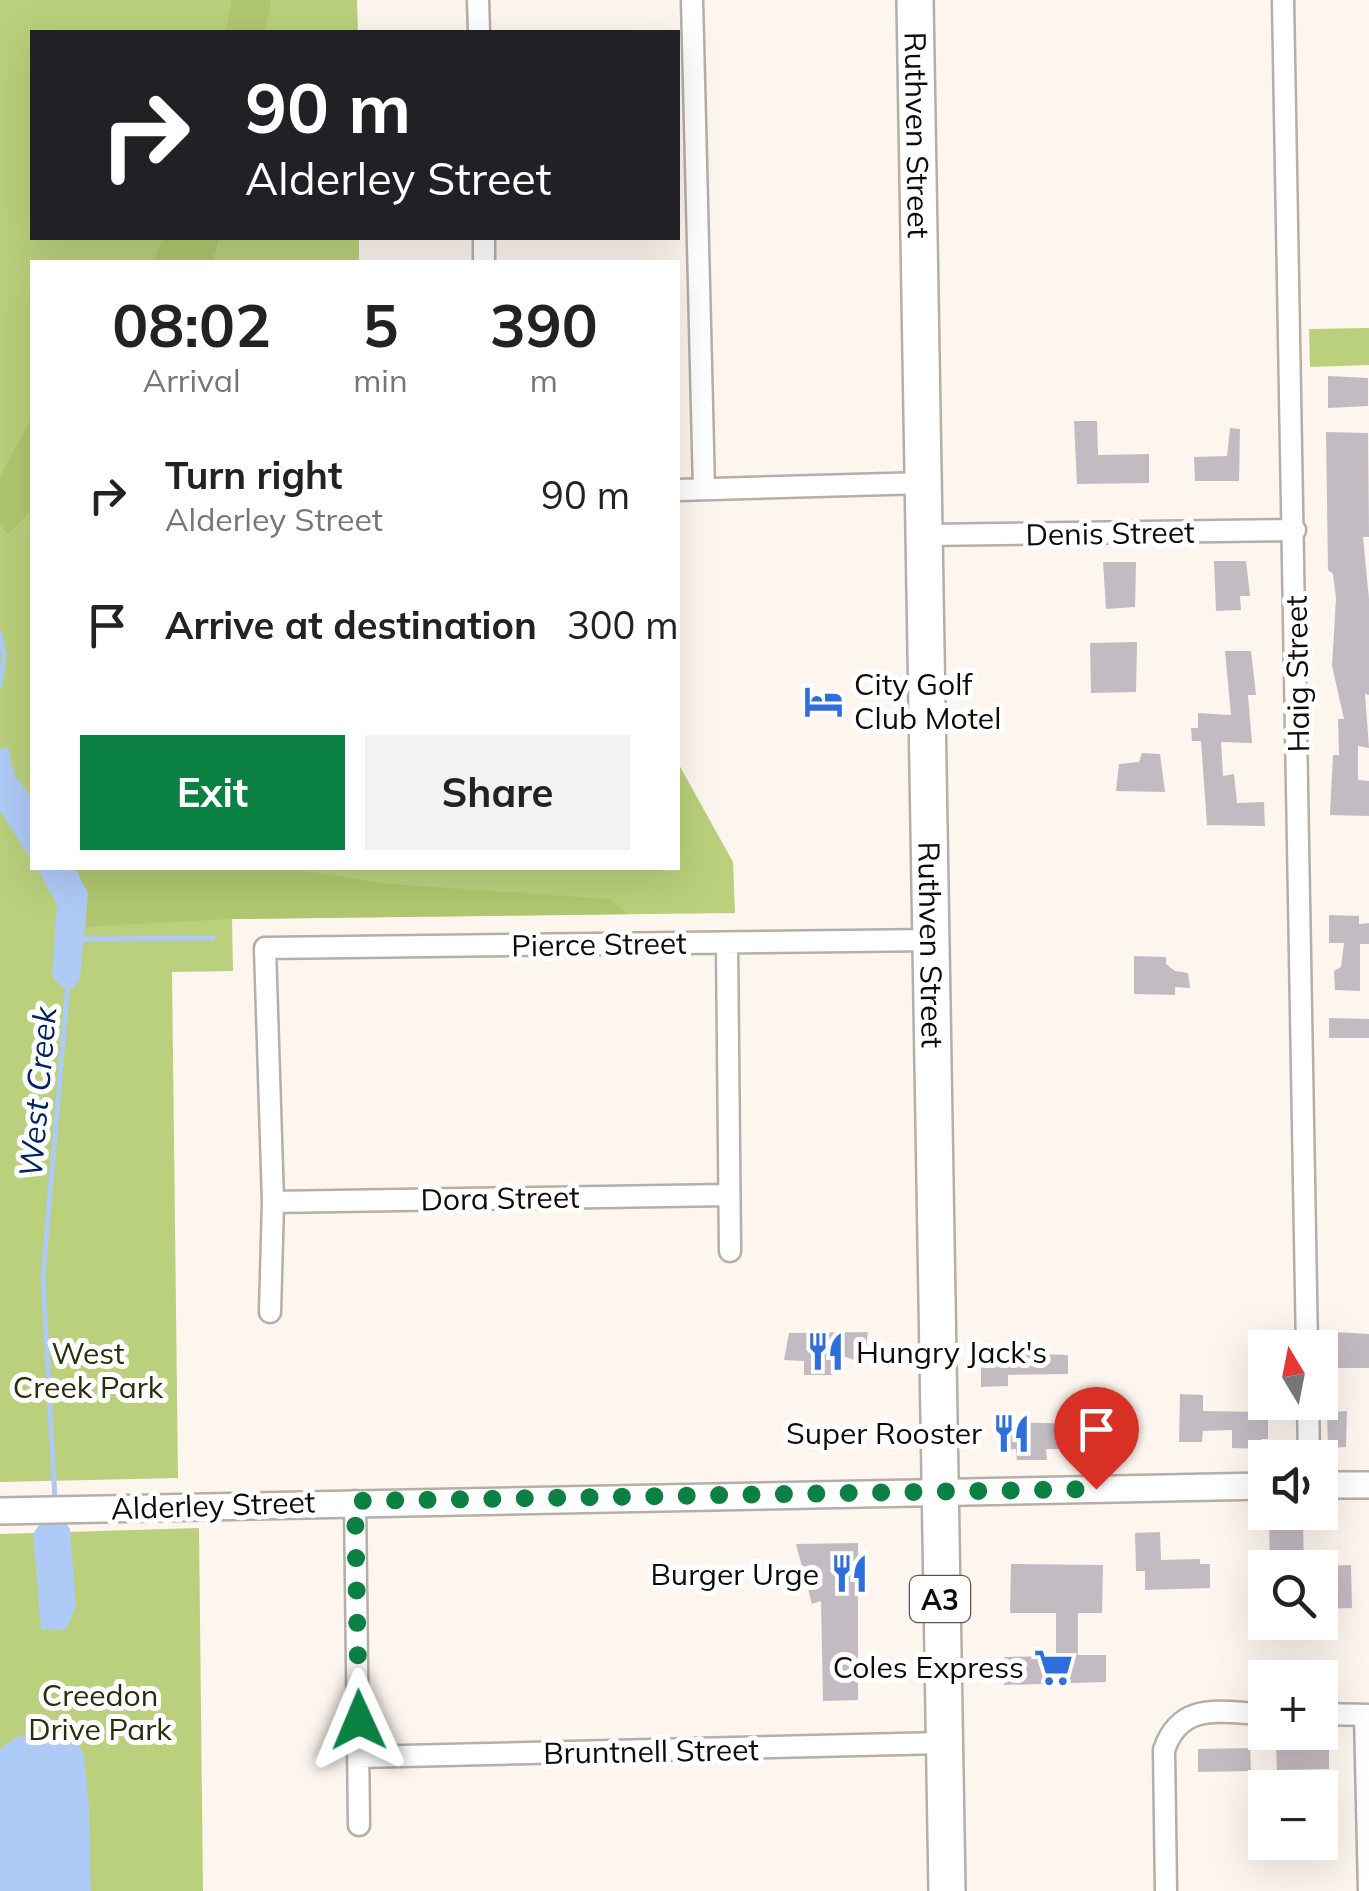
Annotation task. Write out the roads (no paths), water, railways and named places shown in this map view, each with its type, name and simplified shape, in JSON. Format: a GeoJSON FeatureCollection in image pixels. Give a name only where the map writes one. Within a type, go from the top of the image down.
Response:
{"type":"FeatureCollection","features":[{"type":"Feature","properties":{"kind":"highway","name":"Ruthven Street"},"geometry":{"type":"LineString","coordinates":[[915,0],[946,1891]]}},
{"type":"Feature","properties":{"kind":"street"},"geometry":{"type":"LineString","coordinates":[[478,0],[479,30]]}},
{"type":"Feature","properties":{"kind":"street"},"geometry":{"type":"LineString","coordinates":[[692,0],[704,490]]}},
{"type":"Feature","properties":{"kind":"street","name":"Haig Street"},"geometry":{"type":"LineString","coordinates":[[1282,0],[1307,1330]]}},
{"type":"Feature","properties":{"kind":"street"},"geometry":{"type":"LineString","coordinates":[[680,490],[925,483]]}},
{"type":"Feature","properties":{"kind":"street","name":"Denis Street"},"geometry":{"type":"LineString","coordinates":[[926,535],[1294,530]]}},
{"type":"Feature","properties":{"kind":"street","name":"Pierce Street"},"geometry":{"type":"LineString","coordinates":[[273,1202],[264,948],[933,940]]}},
{"type":"Feature","properties":{"kind":"street"},"geometry":{"type":"LineString","coordinates":[[727,943],[730,1250]]}},
{"type":"Feature","properties":{"kind":"street","name":"Dora Street"},"geometry":{"type":"LineString","coordinates":[[273,1202],[727,1195]]}},
{"type":"Feature","properties":{"kind":"street"},"geometry":{"type":"LineString","coordinates":[[270,1312],[273,1202]]}},
{"type":"Feature","properties":{"kind":"street"},"geometry":{"type":"LineString","coordinates":[[1338,1485],[1369,1485]]}},
{"type":"Feature","properties":{"kind":"street","name":"Alderley Street"},"geometry":{"type":"LineString","coordinates":[[0,1511],[1248,1486]]}},
{"type":"Feature","properties":{"kind":"street"},"geometry":{"type":"LineString","coordinates":[[355,1501],[359,1826]]}},
{"type":"Feature","properties":{"kind":"street"},"geometry":{"type":"LineString","coordinates":[[1166,1891],[1164,1750],[1177,1724],[1198,1713],[1248,1714]]}},
{"type":"Feature","properties":{"kind":"street"},"geometry":{"type":"LineString","coordinates":[[1338,1714],[1367,1715],[1368,1891]]}},
{"type":"Feature","properties":{"kind":"street","name":"Bruntnell Street"},"geometry":{"type":"LineString","coordinates":[[359,1757],[943,1743]]}},
{"type":"Feature","properties":{"kind":"water"},"geometry":{"type":"Polygon","coordinates":[[[8,747],[14,774],[30,795],[30,858],[0,811],[0,749],[8,747]]]}},
{"type":"Feature","properties":{"kind":"water"},"geometry":{"type":"Polygon","coordinates":[[[38,870],[76,870],[88,893],[80,979],[73,988],[60,986],[52,975],[57,905],[38,870]]]}},
{"type":"Feature","properties":{"kind":"water"},"geometry":{"type":"Polygon","coordinates":[[[41,1522],[65,1522],[70,1529],[76,1606],[66,1630],[41,1629],[33,1534],[41,1522]]]}},
{"type":"Feature","properties":{"kind":"water"},"geometry":{"type":"Polygon","coordinates":[[[73,1733],[84,1755],[91,1891],[0,1891],[0,1749],[17,1737],[73,1733]]]}},
{"type":"Feature","properties":{"kind":"waterway","name":"West Creek"},"geometry":{"type":"LineString","coordinates":[[0,634],[4,656],[0,685]]}},
{"type":"Feature","properties":{"kind":"waterway"},"geometry":{"type":"LineString","coordinates":[[81,939],[213,938]]}},
{"type":"Feature","properties":{"kind":"waterway","name":"West Creek"},"geometry":{"type":"LineString","coordinates":[[55,1501],[43,1276],[68,984]]}},
{"type":"Feature","properties":{"kind":"place","name":"City Golf Club Motel"},"geometry":{"type":"Point","coordinates":[824,701]}},
{"type":"Feature","properties":{"kind":"place","name":"Hungry Jack's"},"geometry":{"type":"Point","coordinates":[826,1352]}},
{"type":"Feature","properties":{"kind":"place","name":"Super Rooster"},"geometry":{"type":"Point","coordinates":[1012,1433]}},
{"type":"Feature","properties":{"kind":"place","name":"Burger Urge"},"geometry":{"type":"Point","coordinates":[849,1574]}},
{"type":"Feature","properties":{"kind":"place","name":"Coles Express"},"geometry":{"type":"Point","coordinates":[1054,1667]}},
{"type":"Feature","properties":{"kind":"park label","name":"West Creek Park"},"geometry":{"type":"Point","coordinates":[88,1370]}},
{"type":"Feature","properties":{"kind":"park label","name":"Creedon Drive Park"},"geometry":{"type":"Point","coordinates":[100,1712]}}]}
